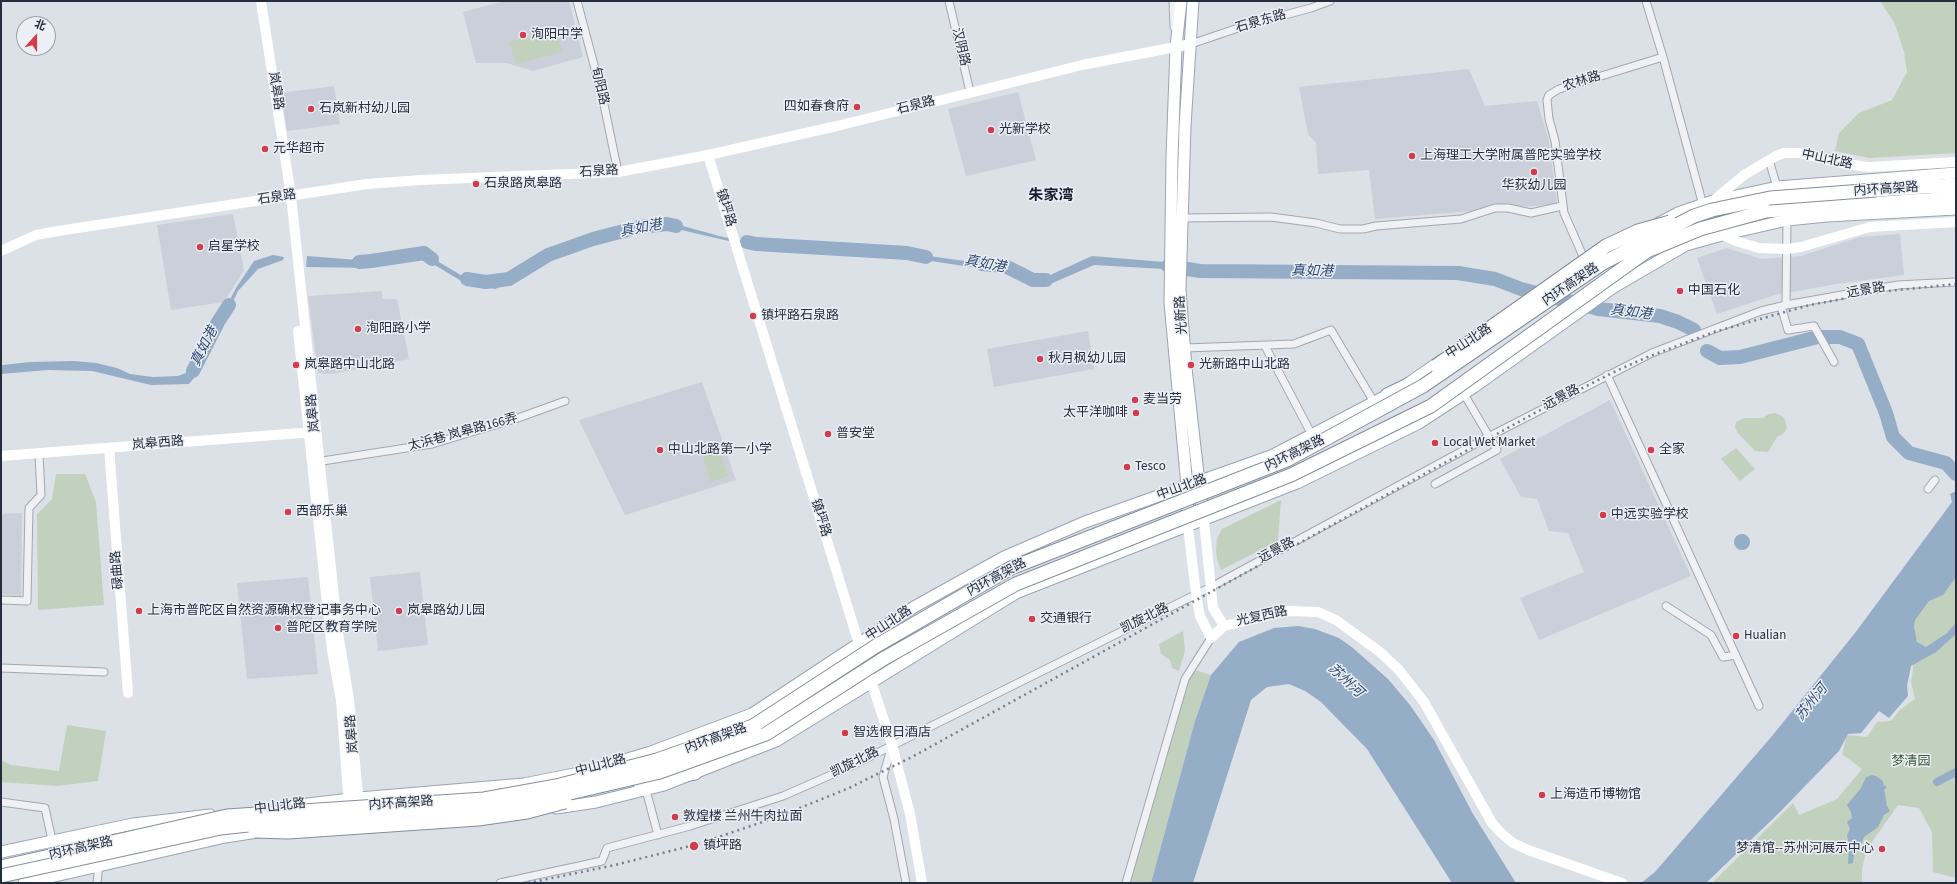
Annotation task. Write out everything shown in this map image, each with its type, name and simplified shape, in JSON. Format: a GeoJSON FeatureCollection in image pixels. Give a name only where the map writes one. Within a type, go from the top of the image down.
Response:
{"type":"FeatureCollection","features":[{"type":"Feature","properties":{"kind":"highway","name":"内环高架路"},"geometry":{"type":"LineString","coordinates":[[1,867],[227,816],[484,798],[556,786],[658,760],[752,726],[876,646],[1011,568],[1287,460],[1423,386],[1603,263],[1694,216],[1709,205],[1770,198],[1956,185]]}},
{"type":"Feature","properties":{"kind":"highway","name":"内环高架路"},"geometry":{"type":"LineString","coordinates":[[1,876],[221,828],[284,821],[488,808],[557,796],[660,772],[766,734],[884,659],[1016,584],[1291,475],[1430,406],[1647,251],[1700,229],[1766,211],[1956,198]]}},
{"type":"Feature","properties":{"kind":"highway"},"geometry":{"type":"LineString","coordinates":[[1387,395],[1416,381],[1606,246],[1709,205]]}},
{"type":"Feature","properties":{"kind":"highway"},"geometry":{"type":"LineString","coordinates":[[221,828],[288,832],[478,819],[527,812],[643,787],[695,773]]}},
{"type":"Feature","properties":{"kind":"highway"},"geometry":{"type":"LineString","coordinates":[[1,857],[81,849]]}},
{"type":"Feature","properties":{"kind":"main road","name":"岚皋路"},"geometry":{"type":"LineString","coordinates":[[255,1],[288,196]]}},
{"type":"Feature","properties":{"kind":"main road","name":"岚皋路"},"geometry":{"type":"LineString","coordinates":[[261,1],[288,196],[332,650],[341,700],[354,798],[355,826]]}},
{"type":"Feature","properties":{"kind":"main road","name":"光新路"},"geometry":{"type":"LineString","coordinates":[[1182,1],[1176,47],[1176,271],[1174,342],[1188,486],[1188,527],[1196,594],[1200,616],[1211,638]]}},
{"type":"Feature","properties":{"kind":"main road","name":"光新路"},"geometry":{"type":"LineString","coordinates":[[1176,232],[1182,218],[1185,126],[1193,1]]}},
{"type":"Feature","properties":{"kind":"main road","name":"石泉路"},"geometry":{"type":"LineString","coordinates":[[1,251],[36,235],[58,231],[395,181],[618,172],[708,155],[837,126],[1082,65],[1191,44]]}},
{"type":"Feature","properties":{"kind":"main road","name":"中山北路"},"geometry":{"type":"LineString","coordinates":[[1709,205],[1744,175],[1776,156],[1791,153],[1845,164],[1869,167],[1956,162]]}},
{"type":"Feature","properties":{"kind":"main road","name":"镇坪路"},"geometry":{"type":"LineString","coordinates":[[708,155],[859,644],[892,745],[910,814],[922,883]]}},
{"type":"Feature","properties":{"kind":"main road","name":"中山北路"},"geometry":{"type":"LineString","coordinates":[[1,852],[133,824],[354,798],[524,784],[584,772],[651,752],[752,714],[914,607],[1004,557],[1085,522],[1271,456],[1312,435],[1403,387],[1643,231],[1678,213],[1777,187],[1956,173]]}},
{"type":"Feature","properties":{"kind":"main road"},"geometry":{"type":"LineString","coordinates":[[695,773],[776,741],[1016,593],[1204,521],[1297,483],[1419,423],[1464,394],[1614,287],[1686,245],[1717,236],[1787,220],[1956,209]]}},
{"type":"Feature","properties":{"kind":"main road"},"geometry":{"type":"LineString","coordinates":[[1717,236],[1759,248],[1787,249],[1801,247],[1870,227],[1956,222]]}},
{"type":"Feature","properties":{"kind":"main road","name":"光新路"},"geometry":{"type":"LineString","coordinates":[[1176,271],[1180,290],[1184,348],[1213,608],[1224,626]]}},
{"type":"Feature","properties":{"kind":"main road","name":"岚皋西路"},"geometry":{"type":"LineString","coordinates":[[1,456],[312,432]]}},
{"type":"Feature","properties":{"kind":"main road","name":"碌曲路"},"geometry":{"type":"LineString","coordinates":[[109,448],[128,693]]}},
{"type":"Feature","properties":{"kind":"main road","name":"光复西路"},"geometry":{"type":"LineString","coordinates":[[1211,638],[1224,626],[1288,611],[1318,612],[1351,630],[1399,670],[1424,702],[1492,823],[1513,843],[1552,859],[1622,883]]}},
{"type":"Feature","properties":{"kind":"main road","name":"中山北路"},"geometry":{"type":"LineString","coordinates":[[24,883],[99,865],[251,833],[280,829],[355,826],[546,810],[596,802],[643,787]]}},
{"type":"Feature","properties":{"kind":"street","name":"旬阳路"},"geometry":{"type":"LineString","coordinates":[[577,1],[602,95],[618,172]]}},
{"type":"Feature","properties":{"kind":"street","name":"汉阴路"},"geometry":{"type":"LineString","coordinates":[[949,1],[970,92]]}},
{"type":"Feature","properties":{"kind":"street","name":"光新路"},"geometry":{"type":"LineString","coordinates":[[1173,1],[1176,47]]}},
{"type":"Feature","properties":{"kind":"street","name":"石泉东路"},"geometry":{"type":"LineString","coordinates":[[1191,44],[1248,25],[1330,1]]}},
{"type":"Feature","properties":{"kind":"street"},"geometry":{"type":"LineString","coordinates":[[1646,1],[1709,205],[1717,236]]}},
{"type":"Feature","properties":{"kind":"street","name":"农林路"},"geometry":{"type":"LineString","coordinates":[[1587,267],[1562,206],[1556,145],[1546,105],[1549,95],[1559,89],[1663,57]]}},
{"type":"Feature","properties":{"kind":"street"},"geometry":{"type":"LineString","coordinates":[[1769,160],[1777,187]]}},
{"type":"Feature","properties":{"kind":"street"},"geometry":{"type":"LineString","coordinates":[[1182,218],[1271,217],[1316,223],[1340,229],[1362,229],[1376,226],[1461,219],[1495,208],[1508,208],[1531,213],[1562,206]]}},
{"type":"Feature","properties":{"kind":"street"},"geometry":{"type":"LineString","coordinates":[[1787,220],[1787,249],[1783,306],[1788,330],[1814,326],[1834,362]]}},
{"type":"Feature","properties":{"kind":"street","name":"远景路"},"geometry":{"type":"LineString","coordinates":[[1196,594],[1490,436],[1652,353],[1761,311],[1898,286],[1956,282]]}},
{"type":"Feature","properties":{"kind":"street"},"geometry":{"type":"LineString","coordinates":[[1184,348],[1294,344],[1331,330],[1374,402]]}},
{"type":"Feature","properties":{"kind":"street"},"geometry":{"type":"LineString","coordinates":[[1265,346],[1312,435]]}},
{"type":"Feature","properties":{"kind":"street"},"geometry":{"type":"LineString","coordinates":[[1607,375],[1759,706]]}},
{"type":"Feature","properties":{"kind":"street"},"geometry":{"type":"LineString","coordinates":[[1435,484],[1497,450],[1464,394]]}},
{"type":"Feature","properties":{"kind":"street","name":"太浜巷 岚皋路166弄"},"geometry":{"type":"LineString","coordinates":[[315,463],[432,444],[518,418],[565,401]]}},
{"type":"Feature","properties":{"kind":"street"},"geometry":{"type":"LineString","coordinates":[[1,600],[27,601],[29,508],[41,495],[39,454]]}},
{"type":"Feature","properties":{"kind":"street"},"geometry":{"type":"LineString","coordinates":[[1928,489],[1935,480]]}},
{"type":"Feature","properties":{"kind":"street","name":"凯旋北路"},"geometry":{"type":"LineString","coordinates":[[500,883],[602,861],[607,848],[690,826],[784,796],[849,767],[1196,594]]}},
{"type":"Feature","properties":{"kind":"street"},"geometry":{"type":"LineString","coordinates":[[1666,606],[1711,635],[1723,657],[1736,655]]}},
{"type":"Feature","properties":{"kind":"street","name":"光复西路"},"geometry":{"type":"LineString","coordinates":[[1126,883],[1185,679],[1211,638]]}},
{"type":"Feature","properties":{"kind":"street"},"geometry":{"type":"LineString","coordinates":[[1,668],[104,672]]}},
{"type":"Feature","properties":{"kind":"street"},"geometry":{"type":"LineString","coordinates":[[892,745],[883,777],[897,834],[906,883]]}},
{"type":"Feature","properties":{"kind":"street"},"geometry":{"type":"LineString","coordinates":[[643,787],[658,835]]}},
{"type":"Feature","properties":{"kind":"street"},"geometry":{"type":"LineString","coordinates":[[1,802],[45,808],[52,840]]}},
{"type":"Feature","properties":{"kind":"street"},"geometry":{"type":"LineString","coordinates":[[97,883],[102,830]]}},
{"type":"Feature","properties":{"kind":"shaded area","name":"洵阳中学"},"geometry":{"type":"Polygon","coordinates":[[[504,1],[569,1],[583,57],[533,71],[507,63],[476,63],[463,12],[504,1]]]}},
{"type":"Feature","properties":{"kind":"shaded area","name":"上海理工大学附属普陀实验学校"},"geometry":{"type":"Polygon","coordinates":[[[1469,69],[1485,106],[1537,101],[1549,141],[1557,204],[1375,219],[1369,170],[1318,174],[1316,143],[1308,134],[1299,87],[1469,69]]]}},
{"type":"Feature","properties":{"kind":"shaded area","name":"石岚新村幼儿园"},"geometry":{"type":"Polygon","coordinates":[[[334,86],[340,124],[287,131],[281,93],[334,86]]]}},
{"type":"Feature","properties":{"kind":"shaded area","name":"光新学校"},"geometry":{"type":"Polygon","coordinates":[[[1018,92],[1036,160],[966,176],[948,109],[1018,92]]]}},
{"type":"Feature","properties":{"kind":"shaded area","name":"启星学校"},"geometry":{"type":"Polygon","coordinates":[[[233,214],[244,270],[224,302],[171,310],[157,225],[233,214]]]}},
{"type":"Feature","properties":{"kind":"shaded area"},"geometry":{"type":"Polygon","coordinates":[[[1900,234],[1904,275],[1836,284],[1775,295],[1717,314],[1697,258],[1727,248],[1761,259],[1801,256],[1860,237],[1900,234]]]}},
{"type":"Feature","properties":{"kind":"shaded area","name":"洵阳路小学"},"geometry":{"type":"Polygon","coordinates":[[[382,291],[382,299],[397,299],[409,359],[332,374],[318,373],[308,296],[382,291]]]}},
{"type":"Feature","properties":{"kind":"shaded area","name":"秋月枫幼儿园"},"geometry":{"type":"Polygon","coordinates":[[[1088,331],[1094,369],[994,387],[987,349],[1088,331]]]}},
{"type":"Feature","properties":{"kind":"shaded area","name":"中山北路第一小学"},"geometry":{"type":"Polygon","coordinates":[[[702,382],[736,480],[625,515],[579,420],[702,382]]]}},
{"type":"Feature","properties":{"kind":"shaded area","name":"中远实验学校"},"geometry":{"type":"Polygon","coordinates":[[[1610,400],[1691,576],[1539,640],[1520,598],[1584,572],[1568,533],[1549,531],[1537,499],[1521,497],[1500,459],[1610,400]]]}},
{"type":"Feature","properties":{"kind":"shaded area"},"geometry":{"type":"Polygon","coordinates":[[[22,513],[21,596],[1,594],[1,514],[22,513]]]}},
{"type":"Feature","properties":{"kind":"shaded area","name":"岚皋路幼儿园"},"geometry":{"type":"Polygon","coordinates":[[[420,572],[428,645],[378,651],[370,577],[420,572]]]}},
{"type":"Feature","properties":{"kind":"shaded area","name":"普陀区教育学院"},"geometry":{"type":"Polygon","coordinates":[[[308,577],[318,674],[247,679],[237,583],[308,577]]]}},
{"type":"Feature","properties":{"kind":"green space"},"geometry":{"type":"Polygon","coordinates":[[[1880,1],[1956,1],[1956,153],[1869,158],[1835,151],[1839,133],[1859,113],[1892,100],[1907,72],[1904,52],[1895,24],[1880,1]]]}},
{"type":"Feature","properties":{"kind":"green space"},"geometry":{"type":"Polygon","coordinates":[[[556,29],[562,52],[516,64],[509,42],[556,29]]]}},
{"type":"Feature","properties":{"kind":"green space"},"geometry":{"type":"Polygon","coordinates":[[[1775,413],[1782,416],[1785,420],[1787,428],[1783,434],[1777,437],[1768,452],[1755,451],[1737,432],[1735,427],[1736,422],[1744,418],[1763,418],[1769,414],[1775,413]]]}},
{"type":"Feature","properties":{"kind":"green space"},"geometry":{"type":"Polygon","coordinates":[[[717,442],[728,476],[711,482],[700,447],[717,442]]]}},
{"type":"Feature","properties":{"kind":"green space"},"geometry":{"type":"Polygon","coordinates":[[[1736,448],[1755,469],[1740,481],[1721,459],[1736,448]]]}},
{"type":"Feature","properties":{"kind":"green space"},"geometry":{"type":"Polygon","coordinates":[[[56,474],[85,474],[96,502],[104,605],[38,610],[37,514],[52,499],[56,474]]]}},
{"type":"Feature","properties":{"kind":"green space"},"geometry":{"type":"Polygon","coordinates":[[[1281,500],[1278,541],[1221,570],[1217,559],[1216,550],[1217,538],[1222,529],[1281,500]]]}},
{"type":"Feature","properties":{"kind":"green space","name":"梦清园"},"geometry":{"type":"Polygon","coordinates":[[[1956,571],[1956,878],[1933,872],[1932,832],[1919,808],[1898,805],[1867,849],[1862,869],[1862,883],[1712,883],[1793,803],[1799,815],[1837,799],[1862,769],[1842,754],[1847,735],[1867,737],[1877,722],[1891,721],[1900,710],[1915,699],[1911,682],[1913,669],[1913,618],[1956,571]]]}},
{"type":"Feature","properties":{"kind":"green space"},"geometry":{"type":"Polygon","coordinates":[[[1183,631],[1185,651],[1179,671],[1172,668],[1170,660],[1161,654],[1159,644],[1183,631]]]}},
{"type":"Feature","properties":{"kind":"green space"},"geometry":{"type":"Polygon","coordinates":[[[1192,669],[1211,675],[1195,721],[1151,883],[1130,883],[1192,669]]]}},
{"type":"Feature","properties":{"kind":"green space"},"geometry":{"type":"Polygon","coordinates":[[[67,725],[106,731],[98,781],[57,786],[1,782],[1,760],[11,765],[59,771],[67,725]]]}},
{"type":"Feature","properties":{"kind":"water"},"geometry":{"type":"Polygon","coordinates":[[[668,222],[723,237],[763,245],[907,253],[1001,266],[1029,278],[1048,276],[1092,256],[1164,262],[1164,269],[1094,265],[1048,285],[1032,285],[1003,272],[905,257],[763,249],[660,225],[639,227],[593,239],[582,247],[543,264],[521,278],[495,289],[463,282],[423,258],[369,268],[306,267],[307,256],[371,261],[424,253],[464,277],[495,284],[592,236],[638,225],[668,222]]]}},
{"type":"Feature","properties":{"kind":"water"},"geometry":{"type":"Polygon","coordinates":[[[273,255],[284,257],[283,260],[258,269],[238,291],[207,357],[198,373],[189,384],[151,385],[92,371],[48,370],[1,374],[1,365],[30,362],[74,361],[96,363],[117,368],[130,374],[153,377],[178,376],[186,373],[202,354],[236,288],[254,261],[273,255]]]}},
{"type":"Feature","properties":{"kind":"water","name":"苏州河"},"geometry":{"type":"Polygon","coordinates":[[[1956,491],[1956,577],[1943,595],[1929,601],[1915,620],[1914,627],[1917,642],[1926,647],[1947,633],[1956,623],[1956,634],[1936,652],[1911,666],[1907,686],[1908,696],[1889,718],[1879,711],[1861,733],[1848,734],[1839,751],[1778,814],[1706,883],[1641,883],[1655,872],[1772,736],[1855,633],[1952,502],[1950,494],[1956,491]]]}},
{"type":"Feature","properties":{"kind":"water"},"geometry":{"type":"Polygon","coordinates":[[[1742,534],[1749,539],[1750,542],[1745,549],[1742,550],[1735,545],[1734,542],[1739,535],[1742,534]]]}},
{"type":"Feature","properties":{"kind":"water","name":"苏州河"},"geometry":{"type":"Polygon","coordinates":[[[1298,626],[1315,629],[1339,638],[1353,648],[1388,679],[1410,705],[1434,740],[1473,814],[1516,883],[1452,883],[1367,749],[1321,702],[1305,691],[1289,684],[1267,687],[1251,700],[1193,883],[1151,883],[1195,721],[1211,675],[1239,642],[1274,628],[1298,626]]]}},
{"type":"Feature","properties":{"kind":"water"},"geometry":{"type":"Polygon","coordinates":[[[1872,775],[1883,781],[1884,786],[1886,786],[1886,789],[1884,789],[1887,806],[1890,811],[1884,815],[1878,827],[1864,837],[1859,849],[1854,855],[1853,863],[1848,864],[1849,846],[1847,835],[1850,829],[1847,822],[1852,818],[1851,812],[1847,805],[1861,788],[1866,777],[1872,775]]]}},
{"type":"Feature","properties":{"kind":"waterway","name":"真如港"},"geometry":{"type":"LineString","coordinates":[[467,279],[486,282],[509,279],[548,255],[593,239],[639,227],[667,224],[676,226]]}},
{"type":"Feature","properties":{"kind":"waterway","name":"真如港"},"geometry":{"type":"LineString","coordinates":[[747,242],[756,244],[907,253],[926,257]]}},
{"type":"Feature","properties":{"kind":"waterway","name":"真如港"},"geometry":{"type":"LineString","coordinates":[[359,262],[424,253],[432,259]]}},
{"type":"Feature","properties":{"kind":"waterway","name":"真如港"},"geometry":{"type":"LineString","coordinates":[[982,264],[1005,266],[1033,280],[1046,280]]}},
{"type":"Feature","properties":{"kind":"waterway","name":"真如港"},"geometry":{"type":"LineString","coordinates":[[1168,266],[1200,271],[1458,273],[1495,279],[1521,289],[1598,309],[1660,316],[1678,322],[1694,330]]}},
{"type":"Feature","properties":{"kind":"waterway","name":"真如港"},"geometry":{"type":"LineString","coordinates":[[193,371],[218,322],[229,305]]}},
{"type":"Feature","properties":{"kind":"waterway","name":"真如港"},"geometry":{"type":"LineString","coordinates":[[1707,351],[1720,358],[1740,357],[1818,337],[1840,337],[1858,344],[1886,413],[1893,437],[1909,453],[1946,463],[1956,474]]}},
{"type":"Feature","properties":{"kind":"waterway"},"geometry":{"type":"LineString","coordinates":[[1937,782],[1956,772]]}},
{"type":"Feature","properties":{"kind":"railway"},"geometry":{"type":"LineString","coordinates":[[528,883],[615,865],[698,844],[780,816],[849,788],[912,757],[1553,403],[1645,358],[1714,332],[1810,305],[1879,292],[1956,284]]}},
{"type":"Feature","properties":{"kind":"place","name":"洵阳中学"},"geometry":{"type":"Point","coordinates":[523,35]}},
{"type":"Feature","properties":{"kind":"place","name":"四如春食府"},"geometry":{"type":"Point","coordinates":[857,107]}},
{"type":"Feature","properties":{"kind":"place","name":"石岚新村幼儿园"},"geometry":{"type":"Point","coordinates":[311,109]}},
{"type":"Feature","properties":{"kind":"place","name":"光新学校"},"geometry":{"type":"Point","coordinates":[991,130]}},
{"type":"Feature","properties":{"kind":"place","name":"元华超市"},"geometry":{"type":"Point","coordinates":[265,149]}},
{"type":"Feature","properties":{"kind":"place","name":"上海理工大学附属普陀实验学校"},"geometry":{"type":"Point","coordinates":[1412,156]}},
{"type":"Feature","properties":{"kind":"place","name":"华荻幼儿园"},"geometry":{"type":"Point","coordinates":[1534,172]}},
{"type":"Feature","properties":{"kind":"place","name":"石泉路岚皋路"},"geometry":{"type":"Point","coordinates":[476,184]}},
{"type":"Feature","properties":{"kind":"place","name":"启星学校"},"geometry":{"type":"Point","coordinates":[200,247]}},
{"type":"Feature","properties":{"kind":"place","name":"中国石化"},"geometry":{"type":"Point","coordinates":[1680,291]}},
{"type":"Feature","properties":{"kind":"place","name":"镇坪路石泉路"},"geometry":{"type":"Point","coordinates":[753,316]}},
{"type":"Feature","properties":{"kind":"place","name":"洵阳路小学"},"geometry":{"type":"Point","coordinates":[358,329]}},
{"type":"Feature","properties":{"kind":"place","name":"秋月枫幼儿园"},"geometry":{"type":"Point","coordinates":[1040,359]}},
{"type":"Feature","properties":{"kind":"place","name":"岚皋路中山北路"},"geometry":{"type":"Point","coordinates":[296,365]}},
{"type":"Feature","properties":{"kind":"place","name":"光新路中山北路"},"geometry":{"type":"Point","coordinates":[1191,365]}},
{"type":"Feature","properties":{"kind":"place","name":"麦当劳"},"geometry":{"type":"Point","coordinates":[1135,400]}},
{"type":"Feature","properties":{"kind":"place","name":"太平洋咖啡"},"geometry":{"type":"Point","coordinates":[1136,413]}},
{"type":"Feature","properties":{"kind":"place","name":"普安堂"},"geometry":{"type":"Point","coordinates":[828,434]}},
{"type":"Feature","properties":{"kind":"place","name":"Local Wet Market"},"geometry":{"type":"Point","coordinates":[1435,443]}},
{"type":"Feature","properties":{"kind":"place","name":"中山北路第一小学"},"geometry":{"type":"Point","coordinates":[660,450]}},
{"type":"Feature","properties":{"kind":"place","name":"全家"},"geometry":{"type":"Point","coordinates":[1651,450]}},
{"type":"Feature","properties":{"kind":"place","name":"Tesco"},"geometry":{"type":"Point","coordinates":[1127,467]}},
{"type":"Feature","properties":{"kind":"place","name":"西部乐巢"},"geometry":{"type":"Point","coordinates":[288,512]}},
{"type":"Feature","properties":{"kind":"place","name":"中远实验学校"},"geometry":{"type":"Point","coordinates":[1603,515]}},
{"type":"Feature","properties":{"kind":"place","name":"上海市普陀区自然资源确权登记事务中心"},"geometry":{"type":"Point","coordinates":[139,611]}},
{"type":"Feature","properties":{"kind":"place","name":"岚皋路幼儿园"},"geometry":{"type":"Point","coordinates":[399,611]}},
{"type":"Feature","properties":{"kind":"place","name":"交通银行"},"geometry":{"type":"Point","coordinates":[1032,619]}},
{"type":"Feature","properties":{"kind":"place","name":"普陀区教育学院"},"geometry":{"type":"Point","coordinates":[278,628]}},
{"type":"Feature","properties":{"kind":"place","name":"Hualian"},"geometry":{"type":"Point","coordinates":[1736,636]}},
{"type":"Feature","properties":{"kind":"place","name":"智选假日酒店"},"geometry":{"type":"Point","coordinates":[845,733]}},
{"type":"Feature","properties":{"kind":"place","name":"上海造币博物馆"},"geometry":{"type":"Point","coordinates":[1542,795]}},
{"type":"Feature","properties":{"kind":"place","name":"敦煌楼 兰州牛肉拉面"},"geometry":{"type":"Point","coordinates":[675,817]}},
{"type":"Feature","properties":{"kind":"place","name":"镇坪路"},"geometry":{"type":"Point","coordinates":[694,846]}},
{"type":"Feature","properties":{"kind":"place","name":"梦清馆--苏州河展示中心"},"geometry":{"type":"Point","coordinates":[1882,849]}},
{"type":"Feature","properties":{"kind":"district","name":"朱家湾"},"geometry":{"type":"Point","coordinates":[1051,197]}}]}
